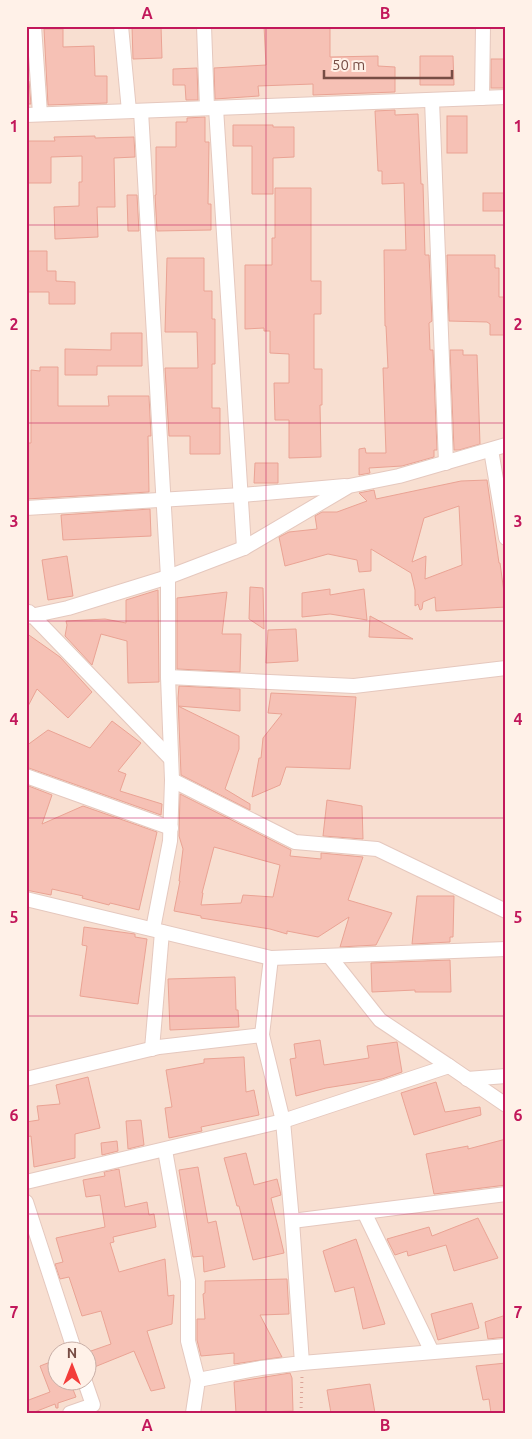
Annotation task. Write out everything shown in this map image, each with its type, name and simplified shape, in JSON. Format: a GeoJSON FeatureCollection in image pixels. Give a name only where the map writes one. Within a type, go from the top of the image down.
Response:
{"type":"FeatureCollection","features":[{"type":"Feature","properties":{"kind":"street"},"geometry":{"type":"LineString","coordinates":[[34,26],[40,114]]}},
{"type":"Feature","properties":{"kind":"street"},"geometry":{"type":"LineString","coordinates":[[121,26],[135,111],[168,577],[168,677],[172,780],[170,841],[158,931],[152,1049]]}},
{"type":"Feature","properties":{"kind":"street"},"geometry":{"type":"LineString","coordinates":[[204,26],[242,496],[244,548]]}},
{"type":"Feature","properties":{"kind":"street"},"geometry":{"type":"LineString","coordinates":[[482,98],[483,26]]}},
{"type":"Feature","properties":{"kind":"street"},"geometry":{"type":"LineString","coordinates":[[26,115],[506,97]]}},
{"type":"Feature","properties":{"kind":"street"},"geometry":{"type":"LineString","coordinates":[[432,100],[446,462]]}},
{"type":"Feature","properties":{"kind":"street"},"geometry":{"type":"LineString","coordinates":[[26,508],[242,496],[349,486],[399,476],[506,445]]}},
{"type":"Feature","properties":{"kind":"street"},"geometry":{"type":"LineString","coordinates":[[491,450],[506,538]]}},
{"type":"Feature","properties":{"kind":"street"},"geometry":{"type":"LineString","coordinates":[[28,614],[68,608],[168,577],[244,548],[349,486]]}},
{"type":"Feature","properties":{"kind":"street"},"geometry":{"type":"LineString","coordinates":[[28,614],[171,759]]}},
{"type":"Feature","properties":{"kind":"street"},"geometry":{"type":"LineString","coordinates":[[168,677],[354,686],[506,668]]}},
{"type":"Feature","properties":{"kind":"street"},"geometry":{"type":"LineString","coordinates":[[26,776],[170,828]]}},
{"type":"Feature","properties":{"kind":"street"},"geometry":{"type":"LineString","coordinates":[[172,780],[295,842],[377,848],[506,911]]}},
{"type":"Feature","properties":{"kind":"street"},"geometry":{"type":"LineString","coordinates":[[26,899],[271,958],[506,949]]}},
{"type":"Feature","properties":{"kind":"street"},"geometry":{"type":"LineString","coordinates":[[330,957],[380,1020],[506,1105]]}},
{"type":"Feature","properties":{"kind":"street"},"geometry":{"type":"LineString","coordinates":[[271,958],[262,1035],[283,1121],[302,1363]]}},
{"type":"Feature","properties":{"kind":"street"},"geometry":{"type":"LineString","coordinates":[[26,1079],[152,1049],[262,1035]]}},
{"type":"Feature","properties":{"kind":"street"},"geometry":{"type":"LineString","coordinates":[[26,1182],[283,1121],[448,1066]]}},
{"type":"Feature","properties":{"kind":"street"},"geometry":{"type":"LineString","coordinates":[[467,1079],[506,1076]]}},
{"type":"Feature","properties":{"kind":"street"},"geometry":{"type":"LineString","coordinates":[[165,1150],[188,1281],[188,1341],[198,1380],[193,1413]]}},
{"type":"Feature","properties":{"kind":"street"},"geometry":{"type":"LineString","coordinates":[[292,1222],[506,1194]]}},
{"type":"Feature","properties":{"kind":"street"},"geometry":{"type":"LineString","coordinates":[[26,1202],[72,1342]]}},
{"type":"Feature","properties":{"kind":"street"},"geometry":{"type":"LineString","coordinates":[[364,1212],[432,1352]]}},
{"type":"Feature","properties":{"kind":"street"},"geometry":{"type":"LineString","coordinates":[[198,1380],[261,1368],[302,1363],[506,1346]]}},
{"type":"Feature","properties":{"kind":"street"},"geometry":{"type":"LineString","coordinates":[[70,1413],[94,1409],[88,1392]]}},
{"type":"Feature","properties":{"kind":"path"},"geometry":{"type":"LineString","coordinates":[[301,1413],[302,1363]]}},
{"type":"Feature","properties":{"kind":"shaded area"},"geometry":{"type":"Polygon","coordinates":[[[26,26],[506,26],[506,1413],[26,1413],[26,26]]]}},
{"type":"Feature","properties":{"kind":"building"},"geometry":{"type":"Polygon","coordinates":[[[132,26],[161,26],[162,58],[133,59],[132,26]]]}},
{"type":"Feature","properties":{"kind":"building"},"geometry":{"type":"Polygon","coordinates":[[[264,26],[330,26],[330,57],[378,56],[378,66],[395,67],[395,92],[313,95],[313,84],[258,86],[259,96],[215,99],[214,68],[266,65],[264,26]]]}},
{"type":"Feature","properties":{"kind":"building"},"geometry":{"type":"Polygon","coordinates":[[[44,29],[63,29],[63,47],[94,46],[95,76],[107,76],[107,103],[48,105],[44,29]]]}},
{"type":"Feature","properties":{"kind":"building"},"geometry":{"type":"Polygon","coordinates":[[[420,56],[453,56],[454,85],[420,85],[420,56]]]}},
{"type":"Feature","properties":{"kind":"building"},"geometry":{"type":"Polygon","coordinates":[[[491,59],[506,59],[506,88],[491,88],[491,59]]]}},
{"type":"Feature","properties":{"kind":"building"},"geometry":{"type":"Polygon","coordinates":[[[197,68],[198,100],[186,100],[185,85],[173,85],[173,69],[197,68]]]}},
{"type":"Feature","properties":{"kind":"building"},"geometry":{"type":"Polygon","coordinates":[[[26,81],[29,81],[31,104],[26,104],[26,81]]]}},
{"type":"Feature","properties":{"kind":"building"},"geometry":{"type":"Polygon","coordinates":[[[395,110],[395,115],[418,114],[421,184],[423,184],[425,255],[429,255],[432,321],[429,323],[430,350],[433,350],[437,450],[434,450],[434,457],[402,466],[369,468],[370,473],[359,475],[359,449],[365,448],[366,453],[386,453],[383,368],[388,368],[385,326],[384,250],[406,250],[404,183],[382,184],[382,171],[378,171],[375,111],[395,110]]]}},
{"type":"Feature","properties":{"kind":"building"},"geometry":{"type":"Polygon","coordinates":[[[447,116],[467,116],[467,153],[447,153],[447,116]]]}},
{"type":"Feature","properties":{"kind":"building"},"geometry":{"type":"Polygon","coordinates":[[[205,117],[205,142],[209,142],[208,204],[211,204],[211,230],[157,231],[155,195],[156,147],[176,147],[176,122],[187,122],[187,118],[205,117]]]}},
{"type":"Feature","properties":{"kind":"building"},"geometry":{"type":"Polygon","coordinates":[[[233,125],[294,127],[294,157],[273,158],[273,194],[252,194],[252,146],[233,146],[233,125]]]}},
{"type":"Feature","properties":{"kind":"building"},"geometry":{"type":"Polygon","coordinates":[[[95,136],[95,138],[134,137],[135,157],[114,158],[115,207],[97,207],[98,237],[55,239],[54,207],[79,206],[79,182],[82,182],[82,156],[51,157],[51,183],[26,183],[26,141],[55,141],[54,137],[95,136]]]}},
{"type":"Feature","properties":{"kind":"building"},"geometry":{"type":"Polygon","coordinates":[[[275,188],[311,188],[311,281],[321,281],[321,314],[314,314],[314,369],[322,369],[322,405],[320,405],[321,457],[289,458],[289,420],[275,420],[274,383],[289,383],[289,354],[270,353],[270,331],[264,331],[264,328],[245,329],[245,265],[272,265],[272,238],[275,238],[275,188]]]}},
{"type":"Feature","properties":{"kind":"building"},"geometry":{"type":"Polygon","coordinates":[[[483,193],[506,193],[506,211],[483,211],[483,193]]]}},
{"type":"Feature","properties":{"kind":"building"},"geometry":{"type":"Polygon","coordinates":[[[127,195],[137,195],[139,231],[128,231],[127,195]]]}},
{"type":"Feature","properties":{"kind":"building"},"geometry":{"type":"Polygon","coordinates":[[[26,251],[47,251],[47,271],[56,271],[56,281],[75,282],[75,304],[49,304],[49,292],[26,292],[26,251]]]}},
{"type":"Feature","properties":{"kind":"building"},"geometry":{"type":"Polygon","coordinates":[[[447,255],[495,255],[495,268],[499,268],[499,297],[506,297],[506,335],[490,335],[490,324],[487,322],[449,321],[447,255]]]}},
{"type":"Feature","properties":{"kind":"building"},"geometry":{"type":"Polygon","coordinates":[[[167,258],[204,258],[204,291],[212,291],[212,319],[215,319],[215,364],[212,364],[212,408],[220,408],[220,454],[190,454],[190,436],[169,436],[165,368],[198,368],[197,332],[165,332],[167,258]]]}},
{"type":"Feature","properties":{"kind":"building"},"geometry":{"type":"Polygon","coordinates":[[[111,333],[142,333],[142,366],[97,366],[97,375],[65,375],[65,349],[111,350],[111,333]]]}},
{"type":"Feature","properties":{"kind":"building"},"geometry":{"type":"Polygon","coordinates":[[[450,350],[463,350],[463,355],[477,355],[480,444],[459,450],[454,450],[450,350]]]}},
{"type":"Feature","properties":{"kind":"building"},"geometry":{"type":"Polygon","coordinates":[[[40,367],[58,367],[58,406],[109,406],[108,396],[149,396],[151,436],[148,436],[149,492],[26,499],[26,443],[31,443],[31,370],[40,371],[40,367]]]}},
{"type":"Feature","properties":{"kind":"building"},"geometry":{"type":"Polygon","coordinates":[[[255,463],[278,463],[278,483],[254,483],[255,463]]]}},
{"type":"Feature","properties":{"kind":"building"},"geometry":{"type":"Polygon","coordinates":[[[487,480],[506,607],[436,611],[435,597],[423,602],[422,609],[420,610],[418,604],[415,606],[415,590],[411,573],[371,549],[371,571],[359,572],[357,560],[328,554],[285,566],[279,537],[289,532],[317,529],[315,516],[322,512],[337,512],[367,501],[359,493],[374,490],[376,499],[461,481],[487,480]],[[459,506],[424,518],[412,562],[426,556],[425,579],[462,565],[459,506]]]}},
{"type":"Feature","properties":{"kind":"building"},"geometry":{"type":"Polygon","coordinates":[[[150,509],[151,536],[63,540],[61,515],[150,509]]]}},
{"type":"Feature","properties":{"kind":"building"},"geometry":{"type":"Polygon","coordinates":[[[67,556],[73,596],[48,600],[42,560],[67,556]]]}},
{"type":"Feature","properties":{"kind":"building"},"geometry":{"type":"Polygon","coordinates":[[[250,587],[263,588],[264,629],[249,619],[250,587]]]}},
{"type":"Feature","properties":{"kind":"building"},"geometry":{"type":"Polygon","coordinates":[[[330,589],[330,595],[364,589],[367,620],[330,614],[302,617],[302,593],[330,589]]]}},
{"type":"Feature","properties":{"kind":"building"},"geometry":{"type":"Polygon","coordinates":[[[158,590],[159,682],[128,683],[127,641],[101,634],[92,665],[65,636],[66,621],[105,619],[126,623],[126,600],[158,590]]]}},
{"type":"Feature","properties":{"kind":"building"},"geometry":{"type":"Polygon","coordinates":[[[227,592],[222,634],[241,634],[240,672],[177,669],[177,598],[227,592]]]}},
{"type":"Feature","properties":{"kind":"building"},"geometry":{"type":"Polygon","coordinates":[[[370,616],[413,639],[369,637],[370,616]]]}},
{"type":"Feature","properties":{"kind":"building"},"geometry":{"type":"Polygon","coordinates":[[[296,629],[298,661],[266,663],[268,630],[296,629]]]}},
{"type":"Feature","properties":{"kind":"building"},"geometry":{"type":"Polygon","coordinates":[[[26,633],[60,657],[92,692],[68,718],[37,689],[26,710],[26,633]]]}},
{"type":"Feature","properties":{"kind":"building"},"geometry":{"type":"Polygon","coordinates":[[[179,686],[240,689],[240,711],[178,706],[179,686]]]}},
{"type":"Feature","properties":{"kind":"building"},"geometry":{"type":"Polygon","coordinates":[[[271,693],[356,697],[350,769],[286,767],[280,785],[252,797],[259,758],[261,758],[263,738],[282,714],[268,713],[271,693]]]}},
{"type":"Feature","properties":{"kind":"building"},"geometry":{"type":"Polygon","coordinates":[[[178,706],[239,736],[239,749],[225,789],[250,804],[250,810],[181,775],[178,706]]]}},
{"type":"Feature","properties":{"kind":"building"},"geometry":{"type":"Polygon","coordinates":[[[112,721],[141,743],[118,771],[126,774],[120,791],[162,804],[161,815],[26,767],[26,746],[48,730],[90,748],[112,721]]]}},
{"type":"Feature","properties":{"kind":"building"},"geometry":{"type":"Polygon","coordinates":[[[26,785],[52,795],[42,824],[83,806],[157,832],[139,910],[110,903],[109,905],[82,898],[83,896],[52,889],[51,895],[26,890],[26,785]]]}},
{"type":"Feature","properties":{"kind":"building"},"geometry":{"type":"Polygon","coordinates":[[[180,794],[291,850],[290,856],[321,859],[321,853],[363,857],[348,900],[392,913],[376,945],[340,947],[349,917],[318,937],[287,931],[287,934],[270,929],[201,918],[201,916],[174,911],[180,881],[183,849],[179,836],[180,794]],[[214,847],[202,893],[201,905],[241,903],[243,895],[273,897],[280,865],[214,847]]]}},
{"type":"Feature","properties":{"kind":"building"},"geometry":{"type":"Polygon","coordinates":[[[327,800],[362,806],[363,839],[323,836],[327,800]]]}},
{"type":"Feature","properties":{"kind":"building"},"geometry":{"type":"Polygon","coordinates":[[[417,896],[454,896],[453,937],[450,937],[450,942],[412,944],[417,896]]]}},
{"type":"Feature","properties":{"kind":"building"},"geometry":{"type":"Polygon","coordinates":[[[84,927],[135,934],[135,937],[147,939],[138,1004],[80,996],[87,946],[82,945],[84,927]]]}},
{"type":"Feature","properties":{"kind":"building"},"geometry":{"type":"Polygon","coordinates":[[[450,960],[451,992],[415,992],[415,990],[372,992],[371,963],[450,960]]]}},
{"type":"Feature","properties":{"kind":"building"},"geometry":{"type":"Polygon","coordinates":[[[235,977],[236,1010],[238,1010],[239,1027],[170,1030],[168,979],[235,977]]]}},
{"type":"Feature","properties":{"kind":"building"},"geometry":{"type":"Polygon","coordinates":[[[320,1040],[324,1065],[369,1058],[367,1046],[397,1042],[402,1072],[382,1079],[326,1088],[296,1096],[290,1059],[296,1058],[294,1044],[320,1040]]]}},
{"type":"Feature","properties":{"kind":"building"},"geometry":{"type":"Polygon","coordinates":[[[244,1057],[246,1092],[254,1090],[259,1115],[201,1127],[202,1131],[169,1138],[165,1108],[172,1107],[166,1070],[204,1063],[204,1059],[244,1057]]]}},
{"type":"Feature","properties":{"kind":"building"},"geometry":{"type":"Polygon","coordinates":[[[88,1077],[100,1128],[75,1134],[75,1158],[34,1167],[31,1136],[26,1137],[26,1122],[39,1120],[37,1106],[60,1104],[56,1085],[88,1077]]]}},
{"type":"Feature","properties":{"kind":"building"},"geometry":{"type":"Polygon","coordinates":[[[436,1082],[445,1112],[480,1107],[481,1115],[414,1135],[401,1093],[436,1082]]]}},
{"type":"Feature","properties":{"kind":"building"},"geometry":{"type":"Polygon","coordinates":[[[141,1120],[144,1145],[128,1149],[126,1121],[141,1120]]]}},
{"type":"Feature","properties":{"kind":"building"},"geometry":{"type":"Polygon","coordinates":[[[506,1139],[506,1185],[434,1194],[426,1154],[468,1146],[468,1149],[506,1139]]]}},
{"type":"Feature","properties":{"kind":"building"},"geometry":{"type":"Polygon","coordinates":[[[117,1141],[118,1151],[102,1155],[101,1143],[117,1141]]]}},
{"type":"Feature","properties":{"kind":"building"},"geometry":{"type":"Polygon","coordinates":[[[246,1153],[254,1185],[277,1179],[281,1195],[271,1198],[284,1253],[253,1260],[224,1158],[246,1153]]]}},
{"type":"Feature","properties":{"kind":"building"},"geometry":{"type":"Polygon","coordinates":[[[198,1167],[208,1223],[216,1221],[225,1267],[204,1272],[203,1256],[193,1257],[179,1170],[198,1167]]]}},
{"type":"Feature","properties":{"kind":"building"},"geometry":{"type":"Polygon","coordinates":[[[119,1169],[125,1207],[147,1202],[149,1215],[154,1214],[156,1227],[113,1237],[114,1242],[110,1243],[119,1272],[165,1259],[168,1296],[174,1295],[172,1324],[147,1331],[165,1388],[151,1391],[134,1351],[98,1366],[98,1349],[111,1344],[101,1311],[82,1316],[69,1277],[60,1279],[55,1264],[63,1262],[56,1238],[105,1227],[100,1195],[86,1197],[83,1180],[105,1176],[104,1172],[119,1169]]]}},
{"type":"Feature","properties":{"kind":"building"},"geometry":{"type":"Polygon","coordinates":[[[478,1218],[498,1258],[454,1271],[446,1245],[408,1256],[407,1251],[395,1255],[387,1239],[429,1227],[432,1236],[478,1218]]]}},
{"type":"Feature","properties":{"kind":"building"},"geometry":{"type":"Polygon","coordinates":[[[356,1239],[385,1324],[363,1329],[354,1287],[335,1292],[323,1251],[356,1239]]]}},
{"type":"Feature","properties":{"kind":"building"},"geometry":{"type":"Polygon","coordinates":[[[287,1279],[289,1314],[260,1315],[282,1357],[234,1364],[234,1353],[201,1356],[197,1340],[197,1319],[205,1319],[203,1294],[205,1293],[205,1281],[287,1279]]]}},
{"type":"Feature","properties":{"kind":"building"},"geometry":{"type":"Polygon","coordinates":[[[472,1303],[479,1328],[438,1340],[431,1314],[472,1303]]]}},
{"type":"Feature","properties":{"kind":"building"},"geometry":{"type":"Polygon","coordinates":[[[506,1315],[506,1337],[488,1339],[485,1322],[506,1315]]]}},
{"type":"Feature","properties":{"kind":"building"},"geometry":{"type":"Polygon","coordinates":[[[48,1363],[48,1387],[40,1366],[48,1363]]]}},
{"type":"Feature","properties":{"kind":"building"},"geometry":{"type":"Polygon","coordinates":[[[506,1363],[506,1413],[491,1413],[489,1399],[483,1400],[476,1366],[506,1363]]]}},
{"type":"Feature","properties":{"kind":"building"},"geometry":{"type":"Polygon","coordinates":[[[290,1373],[292,1378],[293,1411],[236,1413],[234,1382],[290,1373]]]}},
{"type":"Feature","properties":{"kind":"building"},"geometry":{"type":"Polygon","coordinates":[[[370,1384],[375,1413],[331,1413],[327,1390],[370,1384]]]}},
{"type":"Feature","properties":{"kind":"building"},"geometry":{"type":"Polygon","coordinates":[[[50,1392],[74,1392],[76,1397],[58,1403],[58,1408],[56,1408],[55,1404],[32,1413],[26,1413],[26,1401],[50,1392]]]}}]}
